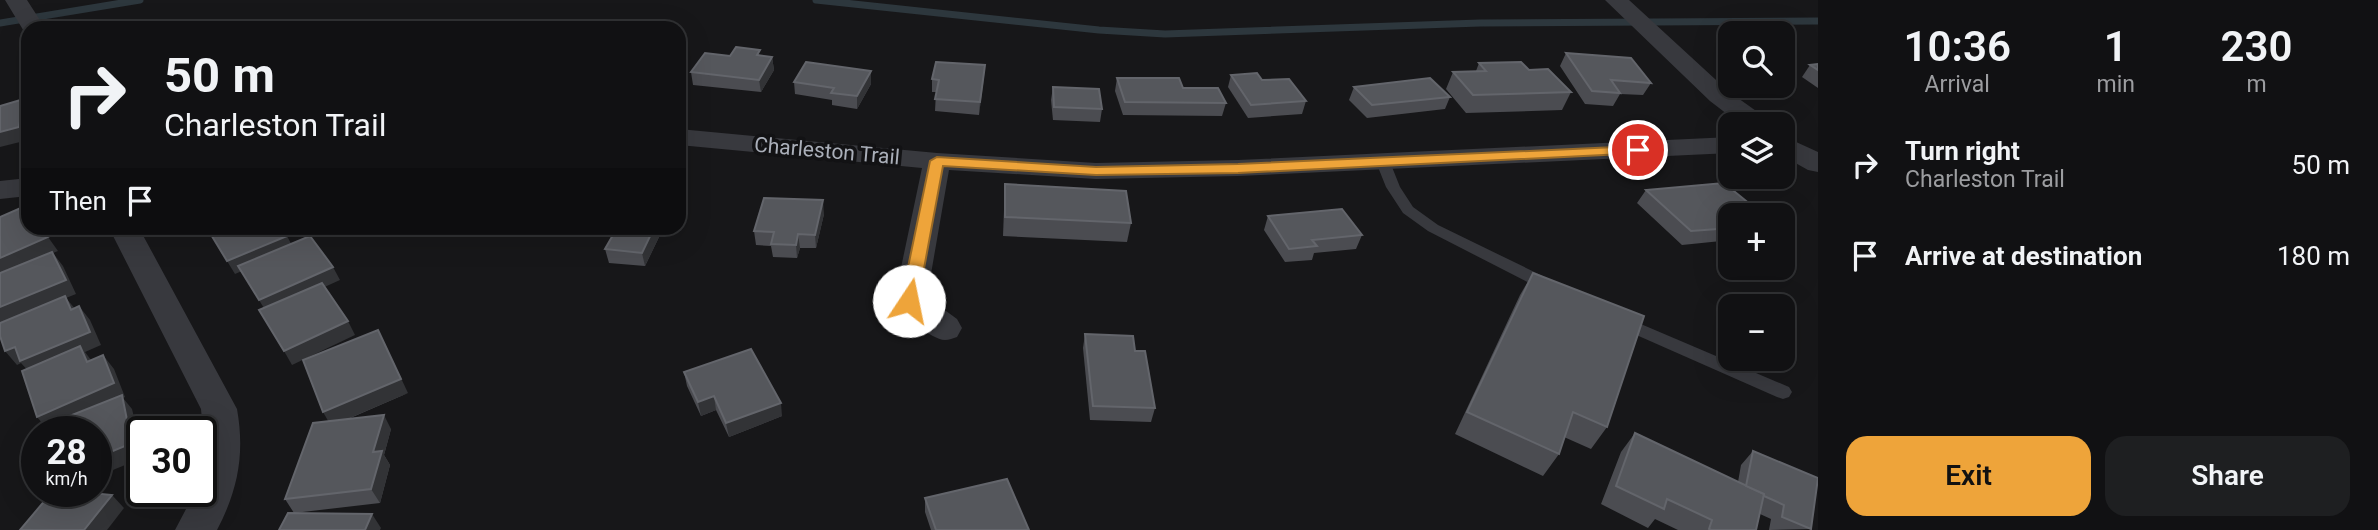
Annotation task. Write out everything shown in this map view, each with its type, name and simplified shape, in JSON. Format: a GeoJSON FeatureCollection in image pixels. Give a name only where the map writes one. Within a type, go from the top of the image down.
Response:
{"type":"FeatureCollection","features":[{"type":"Feature","properties":{"kind":"street"},"geometry":{"type":"LineString","coordinates":[[16,0],[29,21]]}},
{"type":"Feature","properties":{"kind":"street"},"geometry":{"type":"LineString","coordinates":[[1616,0],[1719,96],[1741,112]]}},
{"type":"Feature","properties":{"kind":"street","name":"Charleston Trail"},"geometry":{"type":"LineString","coordinates":[[686,138],[937,161],[1096,171],[1238,168],[1718,146]]}},
{"type":"Feature","properties":{"kind":"street"},"geometry":{"type":"LineString","coordinates":[[1795,151],[1818,164]]}},
{"type":"Feature","properties":{"kind":"street"},"geometry":{"type":"LineString","coordinates":[[937,161],[909,301],[945,328]]}},
{"type":"Feature","properties":{"kind":"street"},"geometry":{"type":"LineString","coordinates":[[0,190],[21,188]]}},
{"type":"Feature","properties":{"kind":"street"},"geometry":{"type":"LineString","coordinates":[[128,235],[209,386],[219,410],[224,437],[222,467],[215,494],[195,530]]}},
{"type":"Feature","properties":{"kind":"lane"},"geometry":{"type":"LineString","coordinates":[[1383,162],[1408,210],[1433,228],[1558,291]]}},
{"type":"Feature","properties":{"kind":"lane"},"geometry":{"type":"LineString","coordinates":[[1604,314],[1783,392]]}},
{"type":"Feature","properties":{"kind":"building"},"geometry":{"type":"Polygon","coordinates":[[[736,47],[760,50],[757,55],[772,57],[759,80],[691,72],[705,53],[730,56],[736,47]]]}},
{"type":"Feature","properties":{"kind":"building"},"geometry":{"type":"Polygon","coordinates":[[[1566,53],[1631,58],[1651,83],[1611,80],[1620,93],[1592,91],[1566,53]]]}},
{"type":"Feature","properties":{"kind":"building"},"geometry":{"type":"Polygon","coordinates":[[[806,62],[871,71],[857,96],[831,93],[834,88],[794,82],[806,62]]]}},
{"type":"Feature","properties":{"kind":"building"},"geometry":{"type":"Polygon","coordinates":[[[936,62],[985,65],[980,102],[935,99],[939,80],[932,79],[936,62]]]}},
{"type":"Feature","properties":{"kind":"building"},"geometry":{"type":"Polygon","coordinates":[[[1521,62],[1529,70],[1548,69],[1571,92],[1473,95],[1453,72],[1486,71],[1479,63],[1521,62]]]}},
{"type":"Feature","properties":{"kind":"building"},"geometry":{"type":"Polygon","coordinates":[[[1257,73],[1262,80],[1289,79],[1306,101],[1251,105],[1231,75],[1257,73]]]}},
{"type":"Feature","properties":{"kind":"building"},"geometry":{"type":"Polygon","coordinates":[[[1117,78],[1179,78],[1183,88],[1218,88],[1226,103],[1125,102],[1117,78]]]}},
{"type":"Feature","properties":{"kind":"building"},"geometry":{"type":"Polygon","coordinates":[[[1430,78],[1450,97],[1372,105],[1354,87],[1430,78]]]}},
{"type":"Feature","properties":{"kind":"building"},"geometry":{"type":"Polygon","coordinates":[[[1053,87],[1099,89],[1102,109],[1054,107],[1053,87]]]}},
{"type":"Feature","properties":{"kind":"building"},"geometry":{"type":"Polygon","coordinates":[[[21,100],[19,127],[0,132],[0,106],[21,100]]]}},
{"type":"Feature","properties":{"kind":"building"},"geometry":{"type":"Polygon","coordinates":[[[1005,184],[1126,191],[1131,223],[1005,217],[1005,184]]]}},
{"type":"Feature","properties":{"kind":"building"},"geometry":{"type":"Polygon","coordinates":[[[1718,184],[1718,189],[1731,189],[1749,203],[1718,203],[1718,229],[1691,231],[1646,190],[1718,184]]]}},
{"type":"Feature","properties":{"kind":"building"},"geometry":{"type":"Polygon","coordinates":[[[764,198],[823,200],[815,235],[798,234],[796,245],[771,244],[774,232],[754,231],[764,198]]]}},
{"type":"Feature","properties":{"kind":"building"},"geometry":{"type":"Polygon","coordinates":[[[21,208],[21,235],[48,237],[0,258],[0,217],[21,208]]]}},
{"type":"Feature","properties":{"kind":"building"},"geometry":{"type":"Polygon","coordinates":[[[1342,209],[1362,235],[1312,240],[1317,246],[1289,249],[1268,216],[1342,209]]]}},
{"type":"Feature","properties":{"kind":"building"},"geometry":{"type":"Polygon","coordinates":[[[211,235],[287,236],[227,261],[211,235]]]}},
{"type":"Feature","properties":{"kind":"building"},"geometry":{"type":"Polygon","coordinates":[[[613,235],[651,235],[642,253],[605,249],[613,235]]]}},
{"type":"Feature","properties":{"kind":"building"},"geometry":{"type":"Polygon","coordinates":[[[310,236],[333,267],[259,300],[238,266],[310,236]]]}},
{"type":"Feature","properties":{"kind":"building"},"geometry":{"type":"Polygon","coordinates":[[[52,252],[66,280],[0,307],[0,273],[52,252]]]}},
{"type":"Feature","properties":{"kind":"building"},"geometry":{"type":"Polygon","coordinates":[[[1533,273],[1644,316],[1607,427],[1573,412],[1559,454],[1467,412],[1533,273]]]}},
{"type":"Feature","properties":{"kind":"building"},"geometry":{"type":"Polygon","coordinates":[[[322,283],[348,321],[284,351],[259,310],[322,283]]]}},
{"type":"Feature","properties":{"kind":"building"},"geometry":{"type":"Polygon","coordinates":[[[65,296],[71,310],[79,306],[90,332],[20,361],[15,347],[5,351],[0,336],[0,323],[65,296]]]}},
{"type":"Feature","properties":{"kind":"building"},"geometry":{"type":"Polygon","coordinates":[[[378,330],[401,379],[323,412],[303,360],[378,330]]]}},
{"type":"Feature","properties":{"kind":"building"},"geometry":{"type":"Polygon","coordinates":[[[1085,334],[1133,336],[1135,351],[1145,351],[1155,408],[1093,406],[1085,334]]]}},
{"type":"Feature","properties":{"kind":"building"},"geometry":{"type":"Polygon","coordinates":[[[80,346],[87,362],[103,355],[114,383],[37,416],[22,371],[80,346]]]}},
{"type":"Feature","properties":{"kind":"building"},"geometry":{"type":"Polygon","coordinates":[[[751,349],[781,403],[726,423],[714,396],[698,402],[684,372],[751,349]]]}},
{"type":"Feature","properties":{"kind":"building"},"geometry":{"type":"Polygon","coordinates":[[[122,395],[126,416],[126,446],[112,451],[112,416],[70,416],[122,395]]]}},
{"type":"Feature","properties":{"kind":"building"},"geometry":{"type":"Polygon","coordinates":[[[384,415],[373,452],[382,451],[371,489],[285,499],[313,423],[384,415]]]}},
{"type":"Feature","properties":{"kind":"building"},"geometry":{"type":"Polygon","coordinates":[[[1635,433],[1764,494],[1756,530],[1711,530],[1712,520],[1667,499],[1664,509],[1616,486],[1635,433]]]}},
{"type":"Feature","properties":{"kind":"building"},"geometry":{"type":"Polygon","coordinates":[[[1753,451],[1818,478],[1811,529],[1782,517],[1784,505],[1746,486],[1753,451]]]}},
{"type":"Feature","properties":{"kind":"building"},"geometry":{"type":"Polygon","coordinates":[[[1007,479],[1029,530],[936,530],[925,498],[1007,479]]]}},
{"type":"Feature","properties":{"kind":"building"},"geometry":{"type":"Polygon","coordinates":[[[39,507],[102,507],[84,530],[20,530],[39,507]]]}},
{"type":"Feature","properties":{"kind":"building"},"geometry":{"type":"Polygon","coordinates":[[[288,513],[372,514],[365,530],[279,530],[288,513]]]}},
{"type":"Feature","properties":{"kind":"waterway"},"geometry":{"type":"LineString","coordinates":[[0,23],[140,0]]}},
{"type":"Feature","properties":{"kind":"waterway"},"geometry":{"type":"LineString","coordinates":[[816,0],[1099,30],[1165,34],[1480,23],[1818,21]]}},
{"type":"Feature","properties":{"kind":"route"},"geometry":{"type":"LineString","coordinates":[[909,301],[937,161],[1096,171],[1238,168],[1638,150]]}}]}
